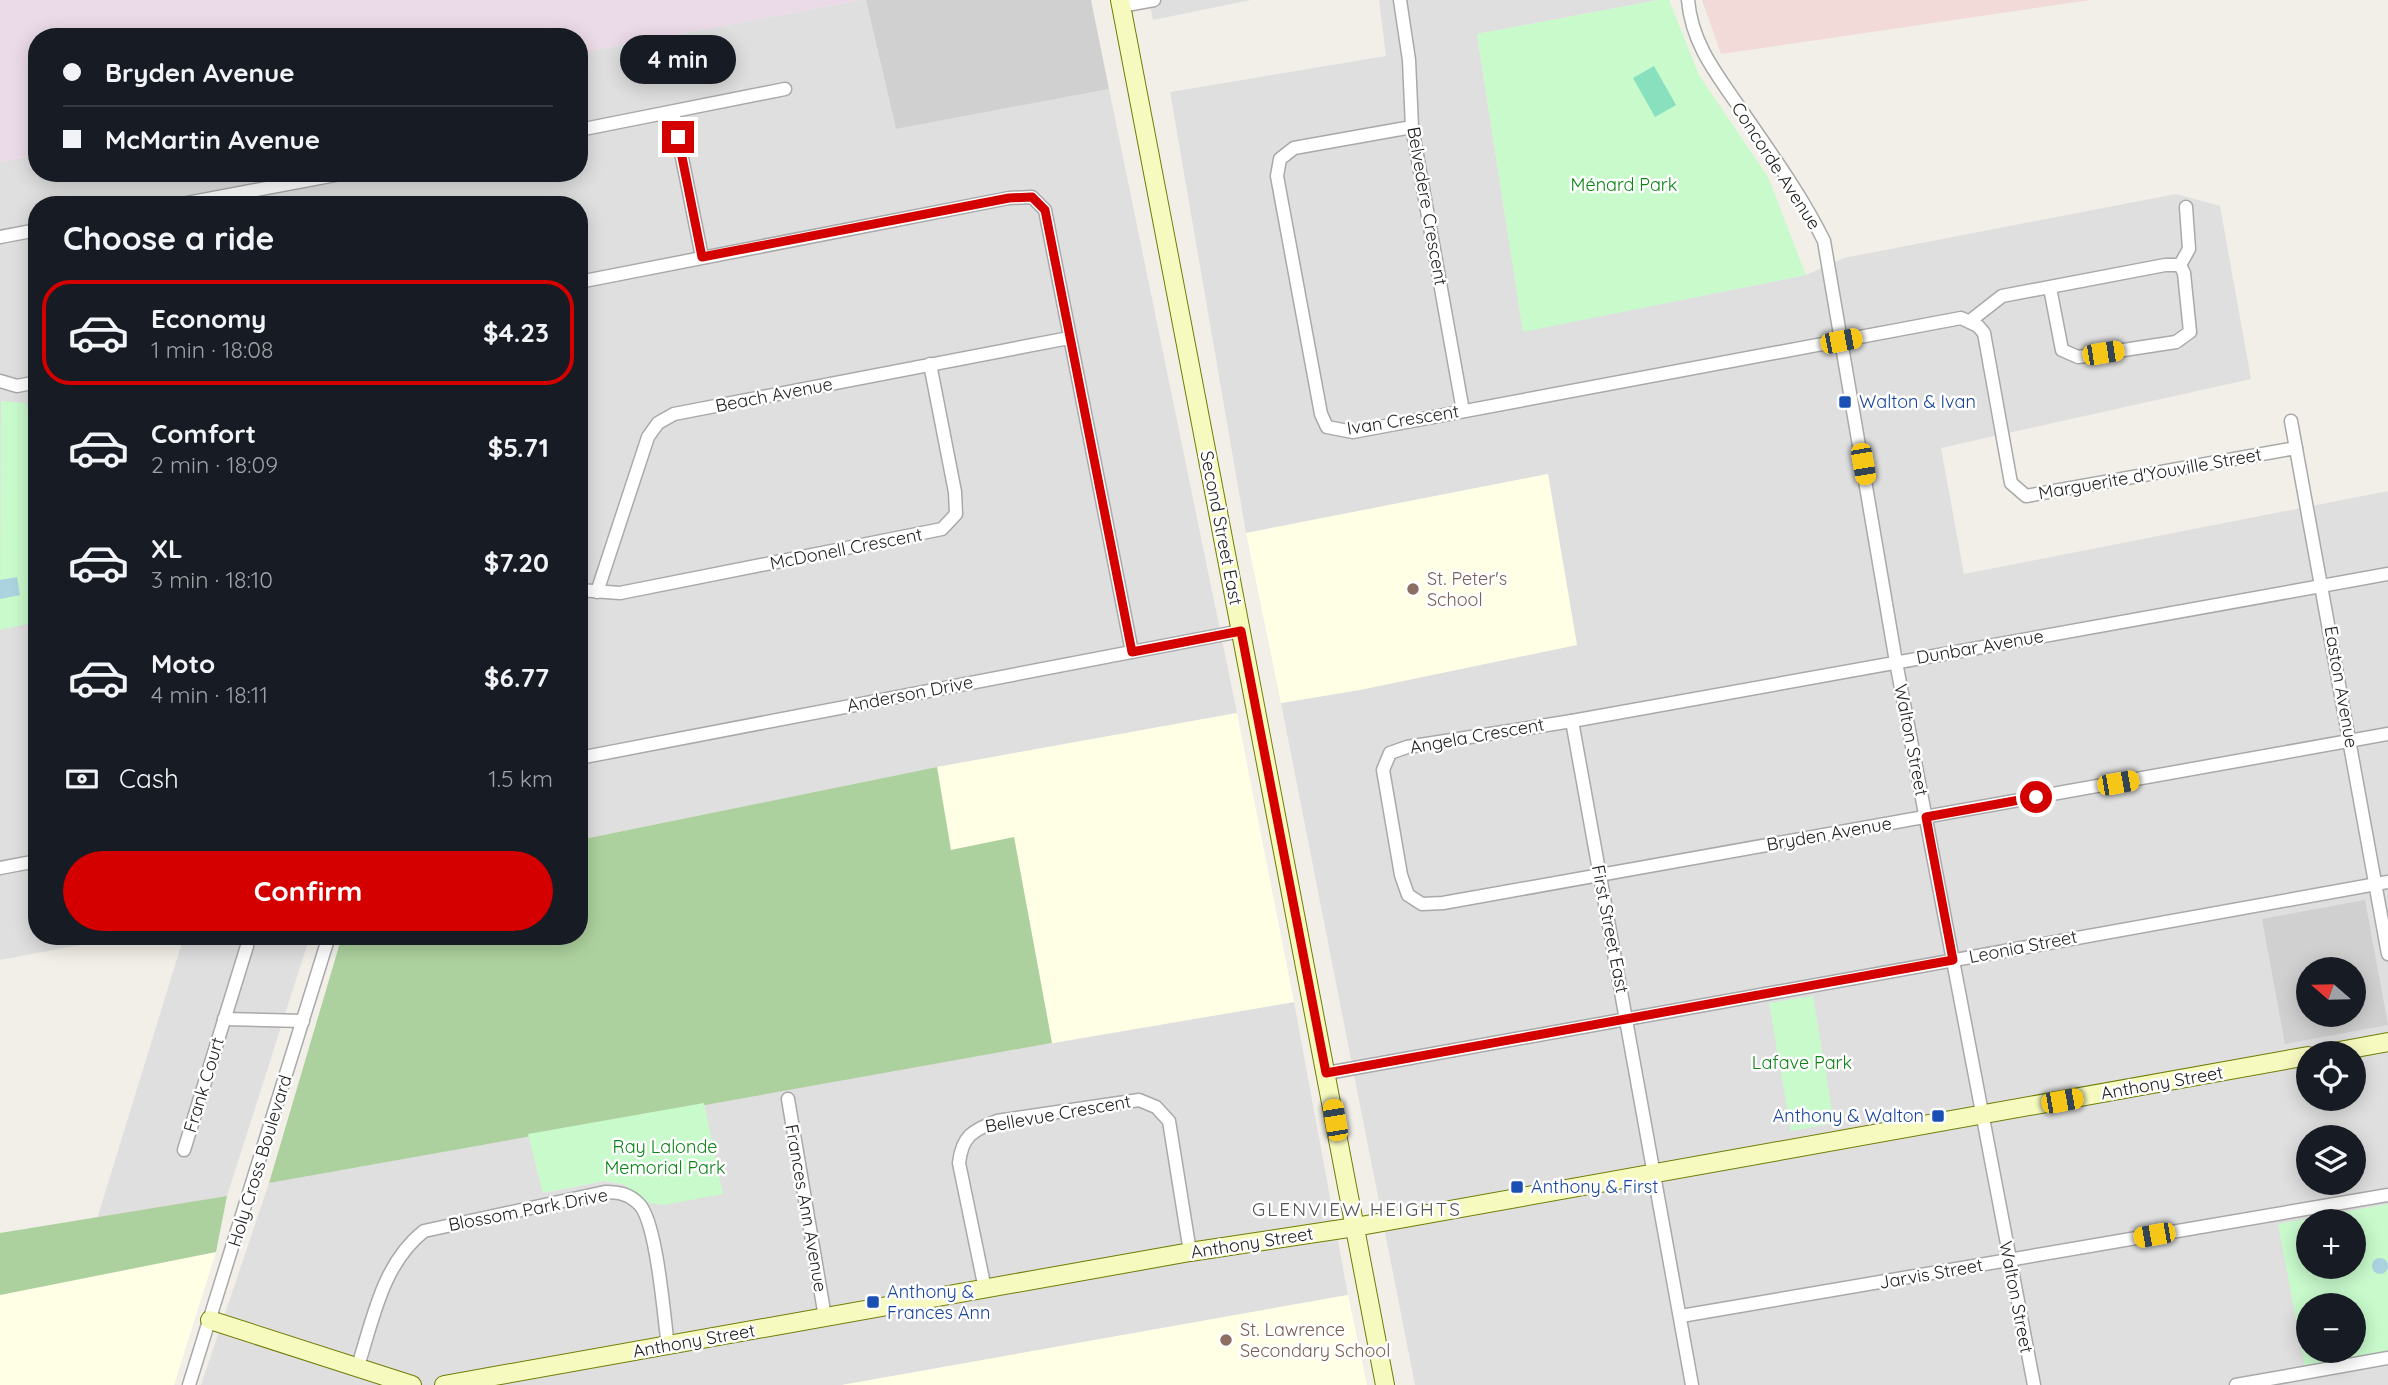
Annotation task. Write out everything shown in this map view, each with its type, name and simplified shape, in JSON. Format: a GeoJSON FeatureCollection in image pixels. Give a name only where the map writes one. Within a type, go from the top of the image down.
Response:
{"type":"FeatureCollection","features":[{"type":"Feature","properties":{"kind":"street"},"geometry":{"type":"LineString","coordinates":[[1121,3],[1154,0]]}},
{"type":"Feature","properties":{"kind":"street","name":"Belvedere Crescent"},"geometry":{"type":"LineString","coordinates":[[1400,0],[1409,60],[1412,127],[1463,411]]}},
{"type":"Feature","properties":{"kind":"street","name":"Concorde Avenue"},"geometry":{"type":"LineString","coordinates":[[1688,0],[1702,54],[1808,210],[1824,241],[1841,341]]}},
{"type":"Feature","properties":{"kind":"street","name":"Second Street East"},"geometry":{"type":"LineString","coordinates":[[1121,3],[1385,1385]]}},
{"type":"Feature","properties":{"kind":"street"},"geometry":{"type":"LineString","coordinates":[[588,128],[785,89]]}},
{"type":"Feature","properties":{"kind":"street"},"geometry":{"type":"LineString","coordinates":[[673,113],[702,257]]}},
{"type":"Feature","properties":{"kind":"street","name":"Ivan Crescent"},"geometry":{"type":"LineString","coordinates":[[1412,127],[1294,148],[1280,159],[1277,176],[1321,414],[1327,427],[1353,432],[1841,341]]}},
{"type":"Feature","properties":{"kind":"street"},"geometry":{"type":"LineString","coordinates":[[224,196],[298,182]]}},
{"type":"Feature","properties":{"kind":"street"},"geometry":{"type":"LineString","coordinates":[[588,280],[1009,198],[1032,197],[1045,210],[1132,652]]}},
{"type":"Feature","properties":{"kind":"street"},"geometry":{"type":"LineString","coordinates":[[2180,265],[2189,249],[2186,207]]}},
{"type":"Feature","properties":{"kind":"street"},"geometry":{"type":"LineString","coordinates":[[0,237],[28,232]]}},
{"type":"Feature","properties":{"kind":"street"},"geometry":{"type":"LineString","coordinates":[[1841,341],[1953,318],[1970,321],[2002,296],[2165,265],[2180,265]]}},
{"type":"Feature","properties":{"kind":"street"},"geometry":{"type":"LineString","coordinates":[[2050,288],[2062,350],[2078,357],[2176,342],[2190,332],[2184,273],[2180,265]]}},
{"type":"Feature","properties":{"kind":"street","name":"Marguerite d'Youville Street"},"geometry":{"type":"LineString","coordinates":[[1970,321],[1984,334],[2011,483],[2026,496],[2296,448]]}},
{"type":"Feature","properties":{"kind":"street","name":"Beach Avenue"},"geometry":{"type":"LineString","coordinates":[[597,592],[648,437],[658,423],[674,414],[1069,338]]}},
{"type":"Feature","properties":{"kind":"street","name":"Walton Street"},"geometry":{"type":"LineString","coordinates":[[1841,341],[1896,662],[1980,1115],[2034,1385]]}},
{"type":"Feature","properties":{"kind":"street","name":"McDonell Crescent"},"geometry":{"type":"LineString","coordinates":[[588,591],[620,593],[645,589],[942,529],[956,514],[956,492],[929,365]]}},
{"type":"Feature","properties":{"kind":"street"},"geometry":{"type":"LineString","coordinates":[[0,381],[17,386],[28,384]]}},
{"type":"Feature","properties":{"kind":"street","name":"Easton Avenue"},"geometry":{"type":"LineString","coordinates":[[2291,421],[2350,741],[2382,883],[2388,954]]}},
{"type":"Feature","properties":{"kind":"street","name":"Dunbar Avenue"},"geometry":{"type":"LineString","coordinates":[[1572,720],[2388,574]]}},
{"type":"Feature","properties":{"kind":"street","name":"Anderson Drive"},"geometry":{"type":"LineString","coordinates":[[588,756],[1241,631]]}},
{"type":"Feature","properties":{"kind":"street","name":"First Street East"},"geometry":{"type":"LineString","coordinates":[[1572,720],[1692,1385]]}},
{"type":"Feature","properties":{"kind":"street","name":"Angela Crescent"},"geometry":{"type":"LineString","coordinates":[[1572,720],[1407,747],[1390,753],[1383,770],[1401,876],[1408,895],[1422,904],[1443,903],[1600,875]]}},
{"type":"Feature","properties":{"kind":"street","name":"Bryden Avenue"},"geometry":{"type":"LineString","coordinates":[[1600,875],[2388,734]]}},
{"type":"Feature","properties":{"kind":"street"},"geometry":{"type":"LineString","coordinates":[[0,868],[28,863]]}},
{"type":"Feature","properties":{"kind":"street","name":"Leonia Street"},"geometry":{"type":"LineString","coordinates":[[1326,1073],[2382,883]]}},
{"type":"Feature","properties":{"kind":"street","name":"Holy Cross Boulevard"},"geometry":{"type":"LineString","coordinates":[[189,1385],[327,945]]}},
{"type":"Feature","properties":{"kind":"street","name":"Frank Court"},"geometry":{"type":"LineString","coordinates":[[184,1150],[247,946]]}},
{"type":"Feature","properties":{"kind":"street"},"geometry":{"type":"LineString","coordinates":[[225,1019],[303,1021]]}},
{"type":"Feature","properties":{"kind":"street"},"geometry":{"type":"LineString","coordinates":[[2366,1046],[2388,1042]]}},
{"type":"Feature","properties":{"kind":"street","name":"Anthony Street"},"geometry":{"type":"LineString","coordinates":[[444,1385],[1190,1252],[1355,1227],[2296,1058]]}},
{"type":"Feature","properties":{"kind":"street","name":"Frances Ann Avenue"},"geometry":{"type":"LineString","coordinates":[[788,1099],[825,1317]]}},
{"type":"Feature","properties":{"kind":"street","name":"Bellevue Crescent"},"geometry":{"type":"LineString","coordinates":[[985,1289],[959,1163],[961,1143],[975,1129],[997,1121],[1139,1100],[1156,1107],[1169,1121],[1190,1252]]}},
{"type":"Feature","properties":{"kind":"street","name":"Blossom Park Drive"},"geometry":{"type":"LineString","coordinates":[[357,1369],[391,1267],[405,1246],[424,1231],[605,1192],[622,1192],[641,1205],[651,1227],[668,1346]]}},
{"type":"Feature","properties":{"kind":"street","name":"Jarvis Street"},"geometry":{"type":"LineString","coordinates":[[1681,1316],[2388,1195]]}},
{"type":"Feature","properties":{"kind":"street"},"geometry":{"type":"LineString","coordinates":[[210,1320],[412,1385]]}},
{"type":"Feature","properties":{"kind":"street"},"geometry":{"type":"LineString","coordinates":[[2236,1385],[2388,1358]]}},
{"type":"Feature","properties":{"kind":"shaded area"},"geometry":{"type":"Polygon","coordinates":[[[0,0],[861,0],[588,51],[588,28],[28,28],[28,157],[0,162],[0,0]]]}},
{"type":"Feature","properties":{"kind":"shaded area"},"geometry":{"type":"Polygon","coordinates":[[[866,0],[896,129],[1109,89],[1237,713],[937,767],[588,838],[588,196],[28,196],[28,945],[80,945],[0,960],[0,162],[28,157],[28,182],[588,182],[588,51],[866,0]]]}},
{"type":"Feature","properties":{"kind":"shaded area"},"geometry":{"type":"Polygon","coordinates":[[[866,0],[1091,0],[1109,89],[896,129],[866,0]]]}},
{"type":"Feature","properties":{"kind":"shaded area"},"geometry":{"type":"Polygon","coordinates":[[[1149,0],[1251,0],[1153,20],[1149,0]]]}},
{"type":"Feature","properties":{"kind":"shaded area"},"geometry":{"type":"Polygon","coordinates":[[[1379,0],[1658,0],[1477,34],[1523,331],[1806,275],[1844,258],[2176,194],[2220,206],[2251,379],[1941,448],[1964,574],[2388,491],[2388,1385],[1415,1385],[1281,703],[1365,689],[1548,474],[1246,533],[1170,92],[1386,56],[1379,0]]]}},
{"type":"Feature","properties":{"kind":"shaded area"},"geometry":{"type":"Polygon","coordinates":[[[1702,0],[2091,0],[1721,54],[1702,0]]]}},
{"type":"Feature","properties":{"kind":"shaded area","name":"St. Peter's School"},"geometry":{"type":"Polygon","coordinates":[[[1548,474],[1577,645],[1365,689],[1281,703],[1246,533],[1548,474]]]}},
{"type":"Feature","properties":{"kind":"shaded area"},"geometry":{"type":"Polygon","coordinates":[[[1237,713],[1294,1002],[1052,1043],[1014,838],[950,850],[937,767],[1237,713]]]}},
{"type":"Feature","properties":{"kind":"shaded area"},"geometry":{"type":"Polygon","coordinates":[[[2365,900],[2388,1025],[2285,1044],[2262,919],[2365,900]]]}},
{"type":"Feature","properties":{"kind":"shaded area"},"geometry":{"type":"Polygon","coordinates":[[[181,945],[307,945],[227,1196],[97,1219],[181,945]]]}},
{"type":"Feature","properties":{"kind":"shaded area"},"geometry":{"type":"Polygon","coordinates":[[[1294,1002],[1348,1295],[842,1385],[201,1385],[269,1183],[528,1134],[543,1193],[604,1181],[623,1184],[649,1203],[722,1193],[704,1103],[1294,1002]]]}},
{"type":"Feature","properties":{"kind":"shaded area"},"geometry":{"type":"Polygon","coordinates":[[[216,1252],[174,1385],[0,1385],[0,1295],[216,1252]]]}},
{"type":"Feature","properties":{"kind":"shaded area","name":"St. Lawrence Secondary School"},"geometry":{"type":"Polygon","coordinates":[[[1348,1295],[1367,1385],[842,1385],[1348,1295]]]}},
{"type":"Feature","properties":{"kind":"green space","name":"Ménard Park"},"geometry":{"type":"Polygon","coordinates":[[[1669,0],[1699,75],[1768,177],[1806,275],[1523,332],[1477,34],[1669,0]]]}},
{"type":"Feature","properties":{"kind":"green space"},"geometry":{"type":"Polygon","coordinates":[[[1654,66],[1676,105],[1655,117],[1633,78],[1654,66]]]}},
{"type":"Feature","properties":{"kind":"green space"},"geometry":{"type":"Polygon","coordinates":[[[1,401],[26,403],[28,413],[28,624],[0,630],[1,401]]]}},
{"type":"Feature","properties":{"kind":"green space"},"geometry":{"type":"Polygon","coordinates":[[[937,767],[951,850],[1014,837],[1052,1043],[269,1183],[339,945],[588,945],[588,838],[937,767]]]}},
{"type":"Feature","properties":{"kind":"green space","name":"Lafave Park"},"geometry":{"type":"Polygon","coordinates":[[[1813,996],[1834,1123],[1791,1131],[1769,1003],[1813,996]]]}},
{"type":"Feature","properties":{"kind":"green space","name":"Ray Lalonde Memorial Park"},"geometry":{"type":"Polygon","coordinates":[[[704,1103],[723,1194],[664,1205],[649,1203],[623,1184],[604,1181],[543,1193],[528,1134],[704,1103]]]}},
{"type":"Feature","properties":{"kind":"green space"},"geometry":{"type":"Polygon","coordinates":[[[227,1196],[216,1252],[0,1295],[0,1233],[227,1196]]]}},
{"type":"Feature","properties":{"kind":"green space"},"geometry":{"type":"Polygon","coordinates":[[[2388,1204],[2388,1351],[2366,1355],[2366,1293],[2296,1293],[2296,1319],[2278,1224],[2296,1221],[2296,1279],[2366,1279],[2366,1209],[2360,1209],[2388,1204]]]}},
{"type":"Feature","properties":{"kind":"green space"},"geometry":{"type":"Polygon","coordinates":[[[2304,1363],[2326,1363],[2305,1367],[2304,1363]]]}},
{"type":"Feature","properties":{"kind":"water"},"geometry":{"type":"Polygon","coordinates":[[[17,577],[20,595],[0,599],[0,580],[17,577]]]}},
{"type":"Feature","properties":{"kind":"water"},"geometry":{"type":"Polygon","coordinates":[[[2377,1258],[2383,1258],[2388,1266],[2386,1272],[2377,1274],[2372,1269],[2372,1263],[2377,1258]]]}},
{"type":"Feature","properties":{"kind":"place","name":"Walton & Ivan"},"geometry":{"type":"Point","coordinates":[1845,402]}},
{"type":"Feature","properties":{"kind":"place","name":"St. Peter's School"},"geometry":{"type":"Point","coordinates":[1413,589]}},
{"type":"Feature","properties":{"kind":"place","name":"Anthony & Walton"},"geometry":{"type":"Point","coordinates":[1938,1116]}},
{"type":"Feature","properties":{"kind":"place","name":"Anthony & First"},"geometry":{"type":"Point","coordinates":[1517,1187]}},
{"type":"Feature","properties":{"kind":"place","name":"Anthony & Frances Ann"},"geometry":{"type":"Point","coordinates":[873,1302]}},
{"type":"Feature","properties":{"kind":"place","name":"St. Lawrence Secondary School"},"geometry":{"type":"Point","coordinates":[1226,1340]}},
{"type":"Feature","properties":{"kind":"district","name":"GLENVIEW HEIGHTS"},"geometry":{"type":"Point","coordinates":[1357,1209]}},
{"type":"Feature","properties":{"kind":"route"},"geometry":{"type":"LineString","coordinates":[[678,137],[702,257],[1009,198],[1032,197],[1045,210],[1132,652],[1241,631],[1326,1073],[1953,960],[1926,817],[2036,797]]}}]}
